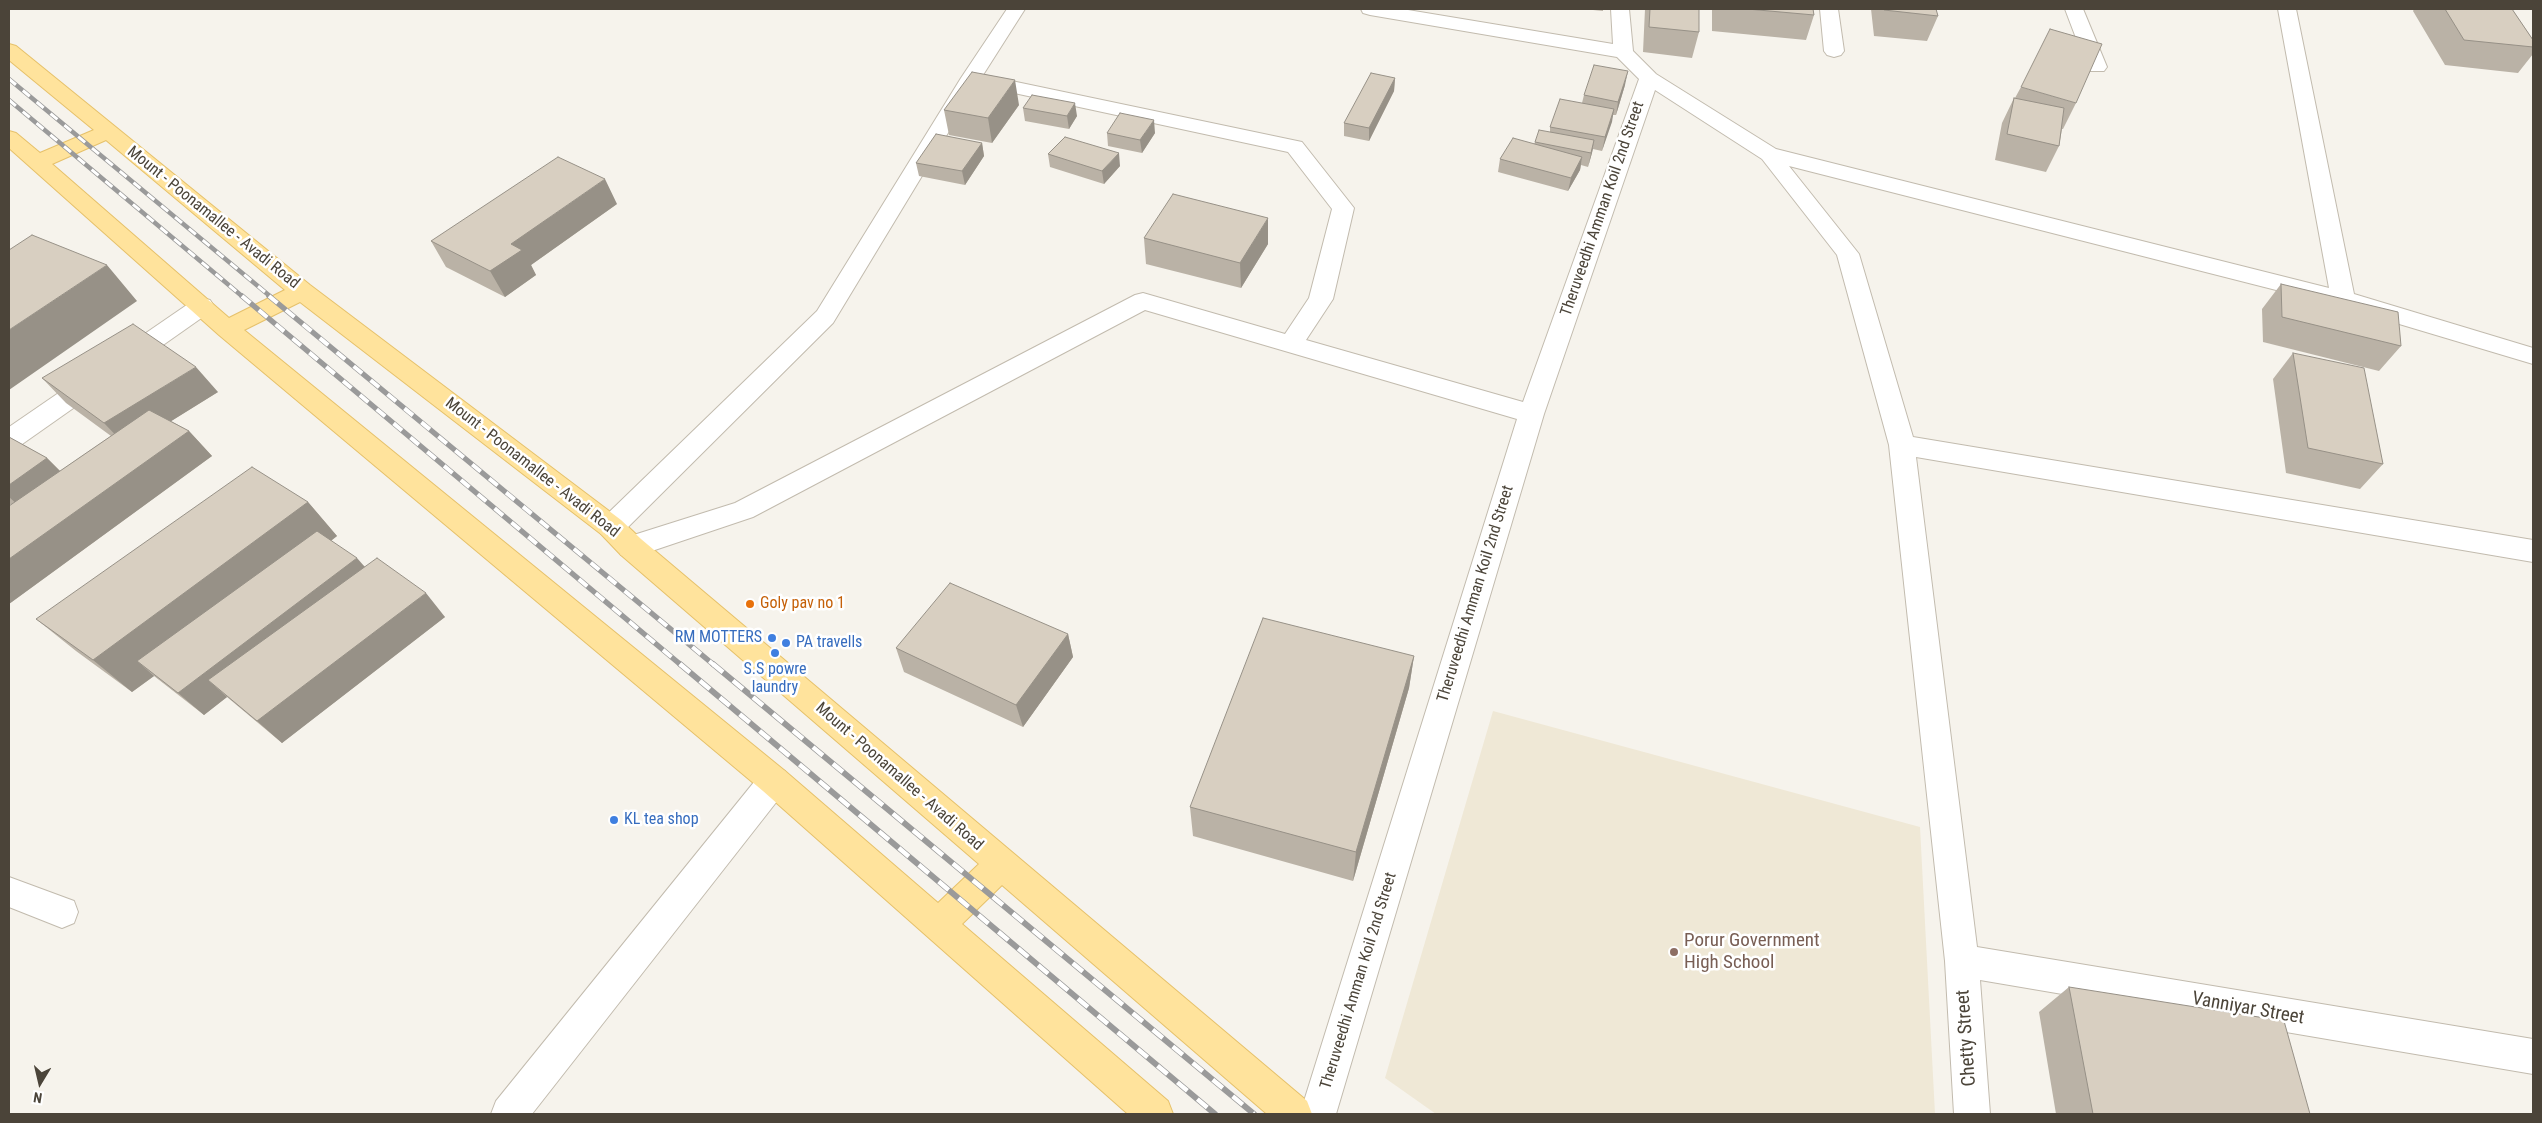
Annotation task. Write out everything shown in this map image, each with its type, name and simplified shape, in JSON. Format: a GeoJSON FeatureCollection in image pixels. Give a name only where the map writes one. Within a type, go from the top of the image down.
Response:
{"type":"FeatureCollection","features":[{"type":"Feature","properties":{"kind":"main road","name":"Mount - Poonamallee - Avadi Road"},"geometry":{"type":"LineString","coordinates":[[9,50],[302,291],[621,537],[1294,1114]]}},
{"type":"Feature","properties":{"kind":"main road"},"geometry":{"type":"LineString","coordinates":[[38,162],[107,132]]}},
{"type":"Feature","properties":{"kind":"main road"},"geometry":{"type":"LineString","coordinates":[[9,136],[227,329],[774,781],[1155,1114]]}},
{"type":"Feature","properties":{"kind":"main road"},"geometry":{"type":"LineString","coordinates":[[227,329],[302,291]]}},
{"type":"Feature","properties":{"kind":"main road"},"geometry":{"type":"LineString","coordinates":[[939,925],[1001,864]]}},
{"type":"Feature","properties":{"kind":"street"},"geometry":{"type":"LineString","coordinates":[[621,537],[825,318],[971,78],[1016,9]]}},
{"type":"Feature","properties":{"kind":"street"},"geometry":{"type":"LineString","coordinates":[[1370,9],[1623,52],[1649,78],[1768,154],[2343,299],[2533,356]]}},
{"type":"Feature","properties":{"kind":"street"},"geometry":{"type":"LineString","coordinates":[[1620,9],[1623,52]]}},
{"type":"Feature","properties":{"kind":"street"},"geometry":{"type":"LineString","coordinates":[[1829,9],[1834,51]]}},
{"type":"Feature","properties":{"kind":"street"},"geometry":{"type":"LineString","coordinates":[[2074,9],[2097,67]]}},
{"type":"Feature","properties":{"kind":"street"},"geometry":{"type":"LineString","coordinates":[[2287,9],[2343,299]]}},
{"type":"Feature","properties":{"kind":"street"},"geometry":{"type":"LineString","coordinates":[[971,78],[1295,147],[1343,208],[1321,299],[1291,344]]}},
{"type":"Feature","properties":{"kind":"street","name":"Theruveedhi Amman Koil 2nd Street"},"geometry":{"type":"LineString","coordinates":[[1318,1114],[1531,414],[1649,78]]}},
{"type":"Feature","properties":{"kind":"street","name":"Chetty Street"},"geometry":{"type":"LineString","coordinates":[[1768,154],[1848,254],[1902,445],[1962,961],[1972,1114]]}},
{"type":"Feature","properties":{"kind":"street"},"geometry":{"type":"LineString","coordinates":[[621,537],[744,510],[1143,301],[1531,414]]}},
{"type":"Feature","properties":{"kind":"street"},"geometry":{"type":"LineString","coordinates":[[9,440],[202,306]]}},
{"type":"Feature","properties":{"kind":"street"},"geometry":{"type":"LineString","coordinates":[[1902,445],[2533,551]]}},
{"type":"Feature","properties":{"kind":"street"},"geometry":{"type":"LineString","coordinates":[[509,1114],[774,781]]}},
{"type":"Feature","properties":{"kind":"street"},"geometry":{"type":"LineString","coordinates":[[9,892],[62,912]]}},
{"type":"Feature","properties":{"kind":"street","name":"Vanniyar Street"},"geometry":{"type":"LineString","coordinates":[[1962,961],[2533,1057]]}},
{"type":"Feature","properties":{"kind":"shaded area","name":"Porur Government High School"},"geometry":{"type":"Polygon","coordinates":[[[1493,711],[1920,827],[1935,1114],[1436,1114],[1385,1078],[1493,711]]]}},
{"type":"Feature","properties":{"kind":"building"},"geometry":{"type":"Polygon","coordinates":[[[1650,9],[1699,9],[1699,32],[1649,27],[1650,9]]]}},
{"type":"Feature","properties":{"kind":"building"},"geometry":{"type":"Polygon","coordinates":[[[1747,9],[1813,9],[1814,15],[1747,9]]]}},
{"type":"Feature","properties":{"kind":"building"},"geometry":{"type":"Polygon","coordinates":[[[1936,9],[1938,16],[1884,10],[1936,9]]]}},
{"type":"Feature","properties":{"kind":"building"},"geometry":{"type":"Polygon","coordinates":[[[2445,9],[2512,9],[2533,40],[2533,47],[2464,40],[2445,9]]]}},
{"type":"Feature","properties":{"kind":"building"},"geometry":{"type":"Polygon","coordinates":[[[2050,29],[2102,44],[2076,103],[2021,87],[2050,29]]]}},
{"type":"Feature","properties":{"kind":"building"},"geometry":{"type":"Polygon","coordinates":[[[1594,65],[1628,71],[1618,102],[1584,95],[1594,65]]]}},
{"type":"Feature","properties":{"kind":"building"},"geometry":{"type":"Polygon","coordinates":[[[972,72],[1015,80],[988,118],[944,110],[972,72]]]}},
{"type":"Feature","properties":{"kind":"building"},"geometry":{"type":"Polygon","coordinates":[[[1371,73],[1395,78],[1369,128],[1344,123],[1371,73]]]}},
{"type":"Feature","properties":{"kind":"building"},"geometry":{"type":"Polygon","coordinates":[[[1032,95],[1075,103],[1067,116],[1023,108],[1032,95]]]}},
{"type":"Feature","properties":{"kind":"building"},"geometry":{"type":"Polygon","coordinates":[[[2014,98],[2064,108],[2059,146],[2007,134],[2014,98]]]}},
{"type":"Feature","properties":{"kind":"building"},"geometry":{"type":"Polygon","coordinates":[[[1560,99],[1614,109],[1605,137],[1550,127],[1560,99]]]}},
{"type":"Feature","properties":{"kind":"building"},"geometry":{"type":"Polygon","coordinates":[[[1120,113],[1154,120],[1140,140],[1107,133],[1120,113]]]}},
{"type":"Feature","properties":{"kind":"building"},"geometry":{"type":"Polygon","coordinates":[[[1539,130],[1594,140],[1591,153],[1535,142],[1539,130]]]}},
{"type":"Feature","properties":{"kind":"building"},"geometry":{"type":"Polygon","coordinates":[[[936,134],[982,143],[962,171],[916,163],[936,134]]]}},
{"type":"Feature","properties":{"kind":"building"},"geometry":{"type":"Polygon","coordinates":[[[1065,137],[1119,153],[1102,171],[1048,154],[1065,137]]]}},
{"type":"Feature","properties":{"kind":"building"},"geometry":{"type":"Polygon","coordinates":[[[1513,138],[1582,157],[1571,178],[1500,159],[1513,138]]]}},
{"type":"Feature","properties":{"kind":"building"},"geometry":{"type":"Polygon","coordinates":[[[558,157],[605,179],[511,244],[522,250],[490,271],[431,241],[558,157]]]}},
{"type":"Feature","properties":{"kind":"building"},"geometry":{"type":"Polygon","coordinates":[[[1173,194],[1268,218],[1240,263],[1144,238],[1173,194]]]}},
{"type":"Feature","properties":{"kind":"building"},"geometry":{"type":"Polygon","coordinates":[[[32,235],[107,265],[9,330],[9,250],[32,235]]]}},
{"type":"Feature","properties":{"kind":"building"},"geometry":{"type":"Polygon","coordinates":[[[2281,284],[2398,312],[2401,346],[2282,317],[2281,284]]]}},
{"type":"Feature","properties":{"kind":"building"},"geometry":{"type":"Polygon","coordinates":[[[133,324],[196,367],[104,423],[42,378],[133,324]]]}},
{"type":"Feature","properties":{"kind":"building"},"geometry":{"type":"Polygon","coordinates":[[[2293,353],[2364,368],[2383,464],[2308,448],[2293,353]]]}},
{"type":"Feature","properties":{"kind":"building"},"geometry":{"type":"Polygon","coordinates":[[[149,410],[189,431],[9,559],[9,506],[149,410]]]}},
{"type":"Feature","properties":{"kind":"building"},"geometry":{"type":"Polygon","coordinates":[[[9,437],[47,458],[9,485],[9,437]]]}},
{"type":"Feature","properties":{"kind":"building"},"geometry":{"type":"Polygon","coordinates":[[[252,467],[308,502],[93,660],[36,619],[252,467]]]}},
{"type":"Feature","properties":{"kind":"building"},"geometry":{"type":"Polygon","coordinates":[[[317,531],[357,558],[178,693],[137,661],[317,531]]]}},
{"type":"Feature","properties":{"kind":"building"},"geometry":{"type":"Polygon","coordinates":[[[377,558],[426,593],[257,721],[208,680],[377,558]]]}},
{"type":"Feature","properties":{"kind":"building"},"geometry":{"type":"Polygon","coordinates":[[[950,583],[1068,634],[1016,705],[896,648],[950,583]]]}},
{"type":"Feature","properties":{"kind":"building"},"geometry":{"type":"Polygon","coordinates":[[[1263,618],[1414,656],[1356,852],[1190,807],[1263,618]]]}},
{"type":"Feature","properties":{"kind":"building"},"geometry":{"type":"Polygon","coordinates":[[[2069,987],[2284,1021],[2310,1114],[2093,1114],[2069,987]]]}},
{"type":"Feature","properties":{"kind":"railway"},"geometry":{"type":"LineString","coordinates":[[9,79],[271,297]]}},
{"type":"Feature","properties":{"kind":"railway"},"geometry":{"type":"LineString","coordinates":[[9,100],[243,297]]}},
{"type":"Feature","properties":{"kind":"railway"},"geometry":{"type":"LineString","coordinates":[[242,296],[681,665]]}},
{"type":"Feature","properties":{"kind":"railway"},"geometry":{"type":"LineString","coordinates":[[269,296],[714,665]]}},
{"type":"Feature","properties":{"kind":"railway"},"geometry":{"type":"LineString","coordinates":[[680,664],[1215,1114]]}},
{"type":"Feature","properties":{"kind":"railway"},"geometry":{"type":"LineString","coordinates":[[713,664],[1254,1114]]}},
{"type":"Feature","properties":{"kind":"place","name":"Goly pav no 1"},"geometry":{"type":"Point","coordinates":[750,604]}},
{"type":"Feature","properties":{"kind":"place","name":"RM MOTTERS"},"geometry":{"type":"Point","coordinates":[772,638]}},
{"type":"Feature","properties":{"kind":"place","name":"PA travells"},"geometry":{"type":"Point","coordinates":[786,643]}},
{"type":"Feature","properties":{"kind":"place","name":"S.S powre laundry"},"geometry":{"type":"Point","coordinates":[775,653]}},
{"type":"Feature","properties":{"kind":"place","name":"KL tea shop"},"geometry":{"type":"Point","coordinates":[614,820]}},
{"type":"Feature","properties":{"kind":"place","name":"Porur Government High School"},"geometry":{"type":"Point","coordinates":[1674,952]}}]}
